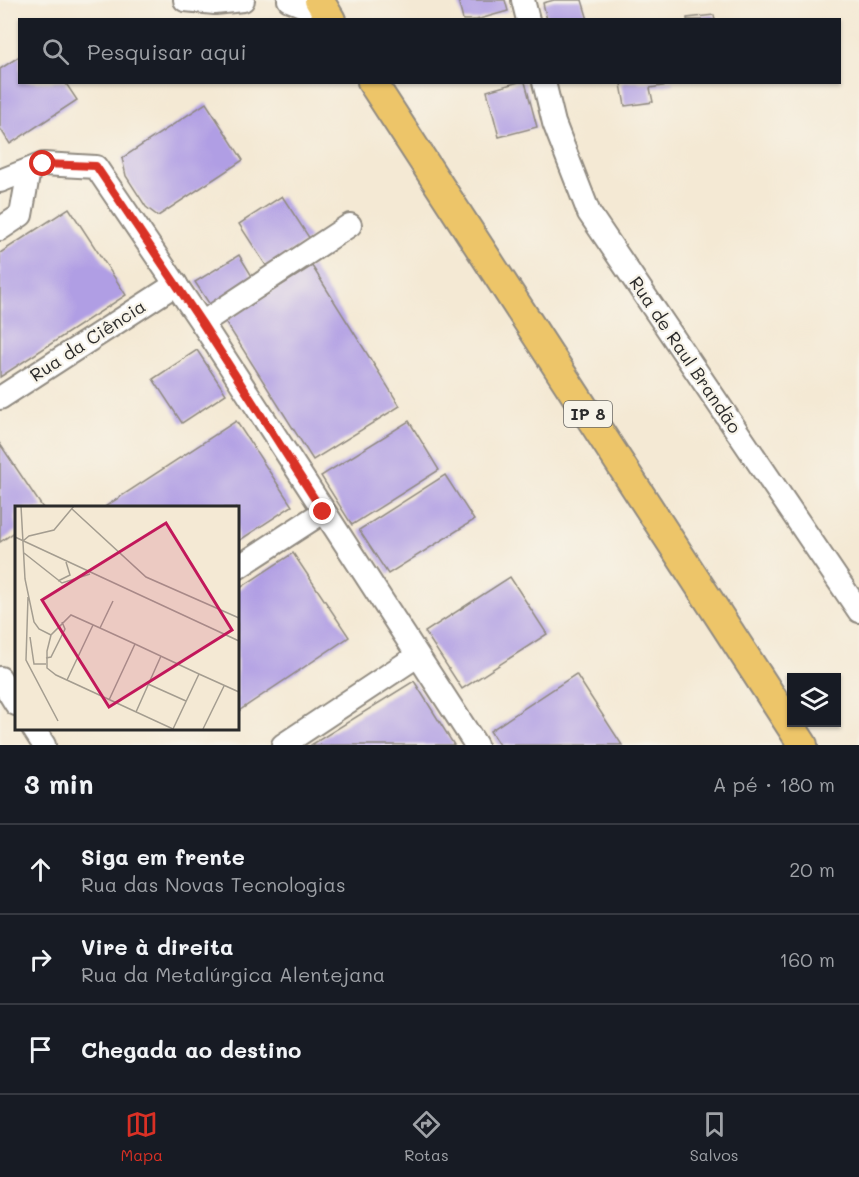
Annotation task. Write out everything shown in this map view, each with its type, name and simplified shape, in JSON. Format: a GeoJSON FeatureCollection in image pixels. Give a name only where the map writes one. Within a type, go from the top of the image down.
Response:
{"type":"FeatureCollection","features":[{"type":"Feature","properties":{"kind":"main road"},"geometry":{"type":"LineString","coordinates":[[319,0],[330,18]]}},
{"type":"Feature","properties":{"kind":"main road","name":"IP 8"},"geometry":{"type":"LineString","coordinates":[[373,84],[803,745]]}},
{"type":"Feature","properties":{"kind":"street"},"geometry":{"type":"LineString","coordinates":[[185,0],[215,3],[243,0]]}},
{"type":"Feature","properties":{"kind":"street"},"geometry":{"type":"LineString","coordinates":[[289,0],[304,6],[318,18]]}},
{"type":"Feature","properties":{"kind":"street"},"geometry":{"type":"LineString","coordinates":[[523,0],[528,18]]}},
{"type":"Feature","properties":{"kind":"street","name":"Rua de Raul Brandão"},"geometry":{"type":"LineString","coordinates":[[544,84],[554,123],[590,213],[859,611]]}},
{"type":"Feature","properties":{"kind":"street"},"geometry":{"type":"LineString","coordinates":[[0,181],[43,164],[96,166],[202,323],[476,745]]}},
{"type":"Feature","properties":{"kind":"street"},"geometry":{"type":"LineString","coordinates":[[0,229],[21,215],[29,170]]}},
{"type":"Feature","properties":{"kind":"street"},"geometry":{"type":"LineString","coordinates":[[202,323],[350,225]]}},
{"type":"Feature","properties":{"kind":"street","name":"Rua da Ciência"},"geometry":{"type":"LineString","coordinates":[[0,398],[176,284]]}},
{"type":"Feature","properties":{"kind":"street"},"geometry":{"type":"LineString","coordinates":[[238,567],[323,512]]}},
{"type":"Feature","properties":{"kind":"street"},"geometry":{"type":"LineString","coordinates":[[283,745],[417,656]]}},
{"type":"Feature","properties":{"kind":"street"},"geometry":{"type":"LineString","coordinates":[[0,678],[15,702]]}},
{"type":"Feature","properties":{"kind":"street"},"geometry":{"type":"LineString","coordinates":[[34,730],[44,745]]}},
{"type":"Feature","properties":{"kind":"building"},"geometry":{"type":"Polygon","coordinates":[[[458,0],[505,0],[508,11],[483,18],[462,18],[458,0]]]}},
{"type":"Feature","properties":{"kind":"building"},"geometry":{"type":"Polygon","coordinates":[[[554,0],[582,0],[587,18],[547,18],[543,3],[554,0]]]}},
{"type":"Feature","properties":{"kind":"building"},"geometry":{"type":"Polygon","coordinates":[[[714,15],[715,18],[687,18],[714,15]]]}},
{"type":"Feature","properties":{"kind":"building"},"geometry":{"type":"Polygon","coordinates":[[[18,57],[18,84],[66,84],[77,100],[10,144],[0,128],[0,69],[18,57]]]}},
{"type":"Feature","properties":{"kind":"building"},"geometry":{"type":"Polygon","coordinates":[[[512,84],[526,84],[537,127],[499,137],[487,91],[512,84]]]}},
{"type":"Feature","properties":{"kind":"building"},"geometry":{"type":"Polygon","coordinates":[[[621,84],[673,84],[650,88],[653,102],[625,106],[621,84]]]}},
{"type":"Feature","properties":{"kind":"building"},"geometry":{"type":"Polygon","coordinates":[[[206,103],[243,160],[158,216],[146,207],[126,176],[122,158],[206,103]]]}},
{"type":"Feature","properties":{"kind":"building"},"geometry":{"type":"Polygon","coordinates":[[[282,196],[310,239],[267,267],[239,224],[282,196]]]}},
{"type":"Feature","properties":{"kind":"building"},"geometry":{"type":"Polygon","coordinates":[[[69,208],[126,295],[0,377],[0,253],[69,208]]]}},
{"type":"Feature","properties":{"kind":"building"},"geometry":{"type":"Polygon","coordinates":[[[239,255],[255,281],[212,308],[195,282],[239,255]]]}},
{"type":"Feature","properties":{"kind":"building"},"geometry":{"type":"Polygon","coordinates":[[[312,266],[400,406],[313,460],[225,321],[312,266]]]}},
{"type":"Feature","properties":{"kind":"building"},"geometry":{"type":"Polygon","coordinates":[[[197,350],[226,394],[182,423],[153,379],[197,350]]]}},
{"type":"Feature","properties":{"kind":"building"},"geometry":{"type":"Polygon","coordinates":[[[236,421],[292,506],[238,541],[238,506],[106,506],[236,421]]]}},
{"type":"Feature","properties":{"kind":"building"},"geometry":{"type":"Polygon","coordinates":[[[409,421],[439,470],[352,525],[321,476],[409,421]]]}},
{"type":"Feature","properties":{"kind":"building"},"geometry":{"type":"Polygon","coordinates":[[[0,444],[42,506],[15,506],[15,532],[0,542],[0,444]]]}},
{"type":"Feature","properties":{"kind":"building"},"geometry":{"type":"Polygon","coordinates":[[[445,475],[474,520],[388,574],[359,530],[445,475]]]}},
{"type":"Feature","properties":{"kind":"building"},"geometry":{"type":"Polygon","coordinates":[[[293,553],[349,637],[238,711],[238,589],[293,553]]]}},
{"type":"Feature","properties":{"kind":"building"},"geometry":{"type":"Polygon","coordinates":[[[510,577],[547,634],[462,689],[425,632],[510,577]]]}},
{"type":"Feature","properties":{"kind":"building"},"geometry":{"type":"Polygon","coordinates":[[[576,674],[622,745],[499,745],[490,731],[576,674]]]}},
{"type":"Feature","properties":{"kind":"building"},"geometry":{"type":"Polygon","coordinates":[[[414,681],[454,745],[311,745],[414,681]]]}},
{"type":"Feature","properties":{"kind":"route"},"geometry":{"type":"LineString","coordinates":[[43,164],[96,166],[202,323],[323,512]]}}]}
